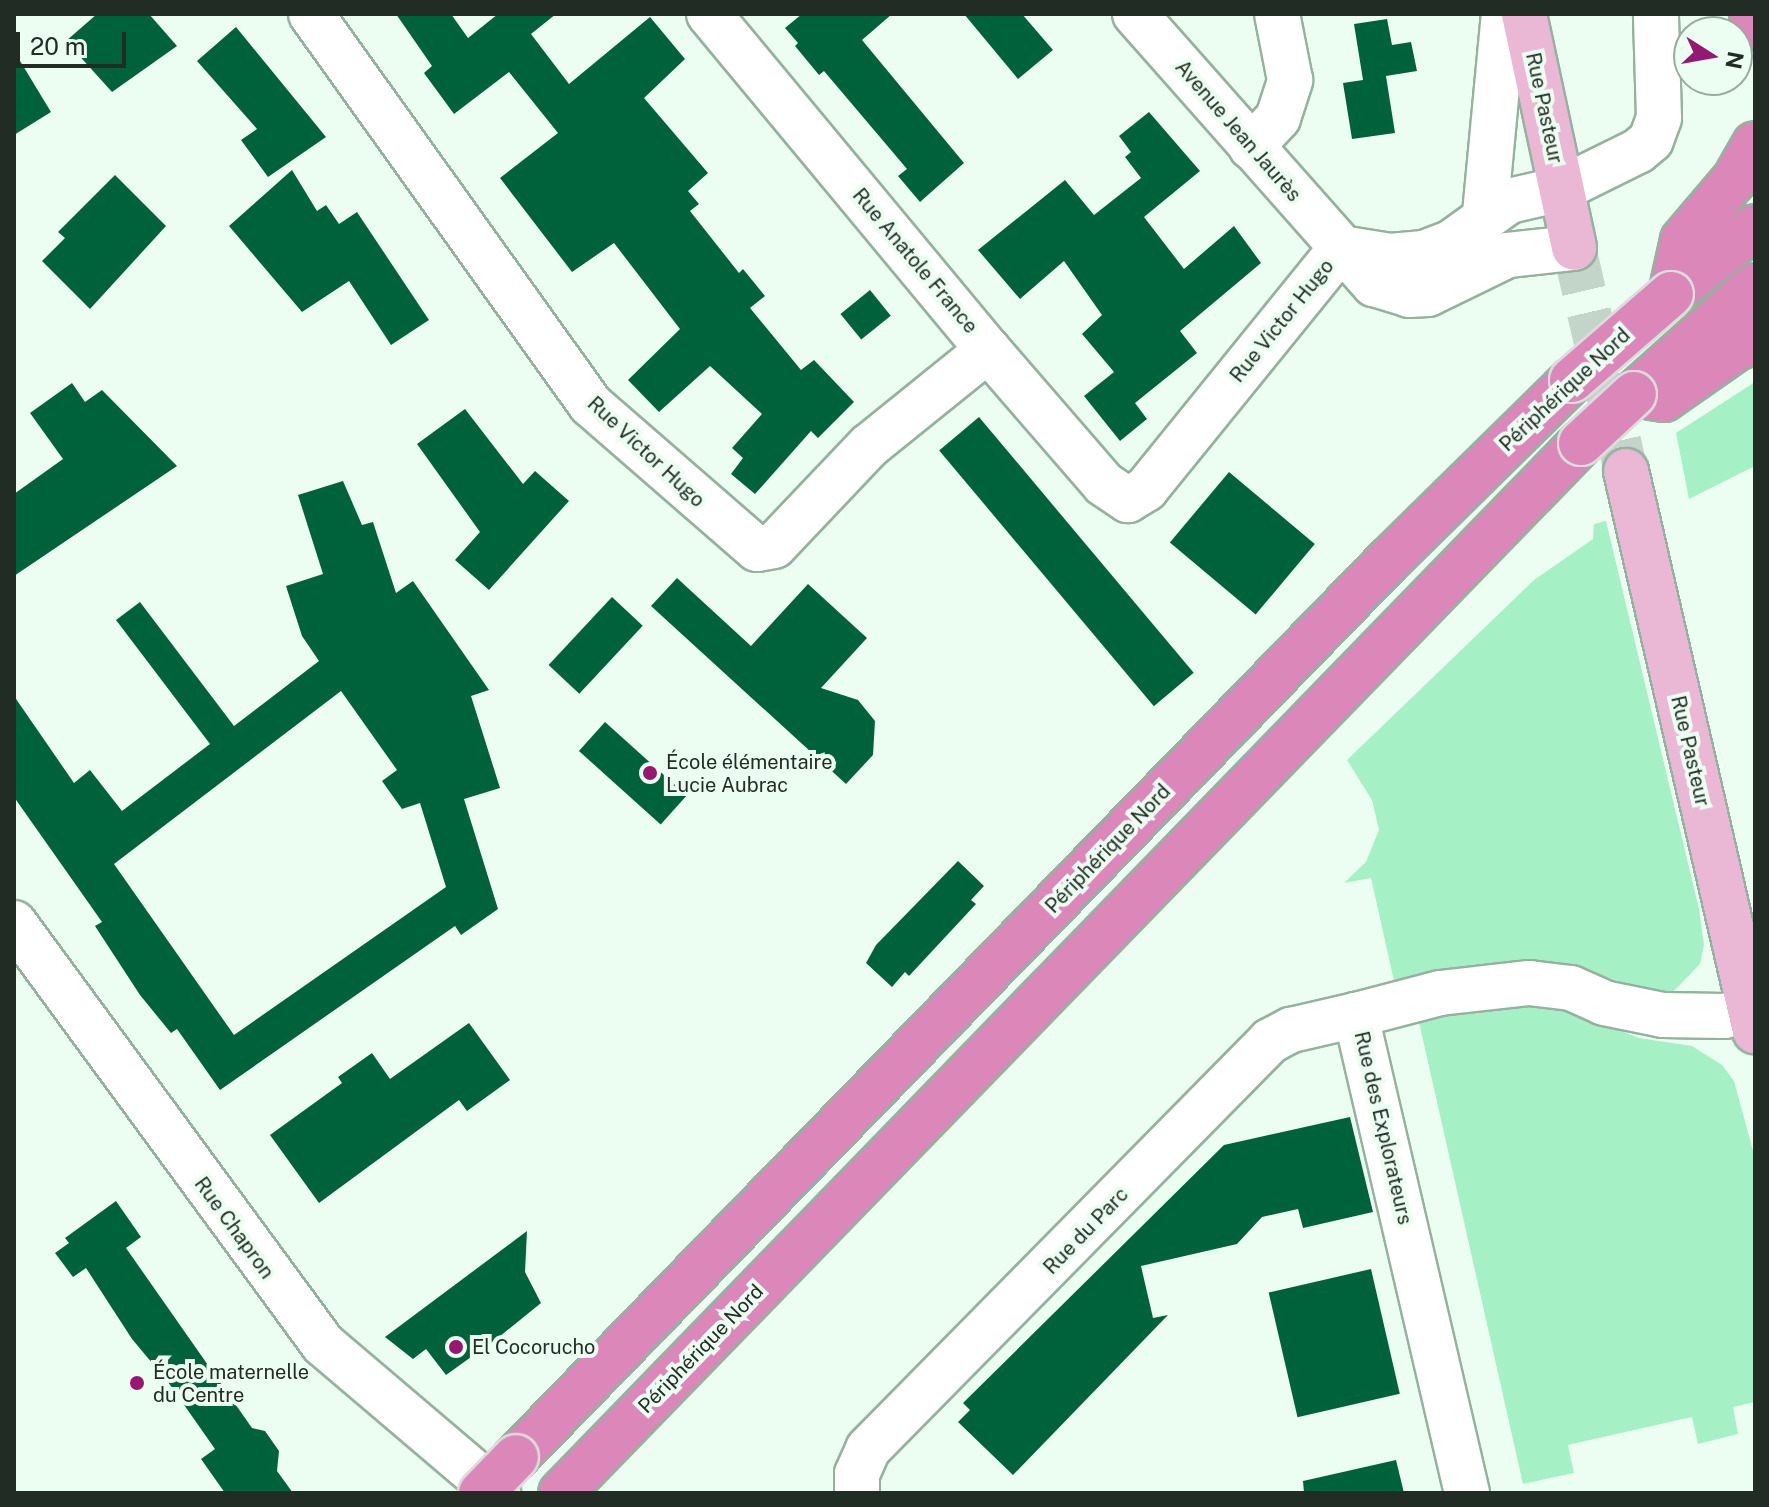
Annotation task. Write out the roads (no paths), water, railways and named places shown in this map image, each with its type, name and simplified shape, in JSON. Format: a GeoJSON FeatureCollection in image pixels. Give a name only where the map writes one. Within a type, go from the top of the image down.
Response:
{"type":"FeatureCollection","features":[{"type":"Feature","properties":{"kind":"highway"},"geometry":{"type":"LineString","coordinates":[[1752,14],[1755,28]]}},
{"type":"Feature","properties":{"kind":"highway"},"geometry":{"type":"LineString","coordinates":[[1686,281],[1683,240],[1735,179],[1755,144]]}},
{"type":"Feature","properties":{"kind":"highway","name":"Périphérique Nord"},"geometry":{"type":"LineString","coordinates":[[481,1493],[507,1475],[1367,582],[1572,380],[1686,281],[1755,227]]}},
{"type":"Feature","properties":{"kind":"highway","name":"Périphérique Nord"},"geometry":{"type":"LineString","coordinates":[[564,1490],[1581,443],[1634,394],[1734,338],[1755,286]]}},
{"type":"Feature","properties":{"kind":"main road","name":"Rue Pasteur"},"geometry":{"type":"LineString","coordinates":[[1524,14],[1574,248]]}},
{"type":"Feature","properties":{"kind":"main road","name":"Rue Pasteur"},"geometry":{"type":"LineString","coordinates":[[1626,471],[1752,1020]]}},
{"type":"Feature","properties":{"kind":"street","name":"Rue Victor Hugo"},"geometry":{"type":"LineString","coordinates":[[311,14],[590,404],[757,549],[774,546],[869,446],[988,350]]}},
{"type":"Feature","properties":{"kind":"street","name":"Rue Anatole France"},"geometry":{"type":"LineString","coordinates":[[709,14],[988,350],[1104,484],[1128,500]]}},
{"type":"Feature","properties":{"kind":"street","name":"Avenue Jean Jaurès"},"geometry":{"type":"LineString","coordinates":[[1135,14],[1374,284],[1409,295],[1445,290],[1508,255],[1574,248]]}},
{"type":"Feature","properties":{"kind":"street"},"geometry":{"type":"LineString","coordinates":[[1251,147],[1278,118],[1290,80],[1277,14]]}},
{"type":"Feature","properties":{"kind":"street"},"geometry":{"type":"LineString","coordinates":[[1485,214],[1504,14]]}},
{"type":"Feature","properties":{"kind":"street"},"geometry":{"type":"LineString","coordinates":[[1341,248],[1390,256],[1424,253],[1452,242],[1485,214],[1509,201],[1561,189],[1651,140],[1662,85],[1656,14]]}},
{"type":"Feature","properties":{"kind":"street","name":"Rue Victor Hugo"},"geometry":{"type":"LineString","coordinates":[[1128,500],[1146,489],[1341,248]]}},
{"type":"Feature","properties":{"kind":"street","name":"Rue Chapron"},"geometry":{"type":"LineString","coordinates":[[14,923],[323,1344],[507,1475]]}},
{"type":"Feature","properties":{"kind":"street","name":"Rue des Explorateurs"},"geometry":{"type":"LineString","coordinates":[[1467,1493],[1356,1015],[1440,993],[1529,983],[1571,988],[1604,1003],[1663,1015],[1724,1016],[1752,1020]]}},
{"type":"Feature","properties":{"kind":"street","name":"Rue du Parc"},"geometry":{"type":"LineString","coordinates":[[857,1493],[857,1474],[868,1449],[1270,1041],[1291,1030],[1356,1015]]}},
{"type":"Feature","properties":{"kind":"tunnel"},"geometry":{"type":"LineString","coordinates":[[1574,248],[1626,471]]}},
{"type":"Feature","properties":{"kind":"place","name":"École élémentaire Lucie Aubrac"},"geometry":{"type":"Point","coordinates":[650,773]}},
{"type":"Feature","properties":{"kind":"place","name":"El Cocorucho"},"geometry":{"type":"Point","coordinates":[456,1347]}},
{"type":"Feature","properties":{"kind":"place","name":"École maternelle du Centre"},"geometry":{"type":"Point","coordinates":[137,1383]}}]}
